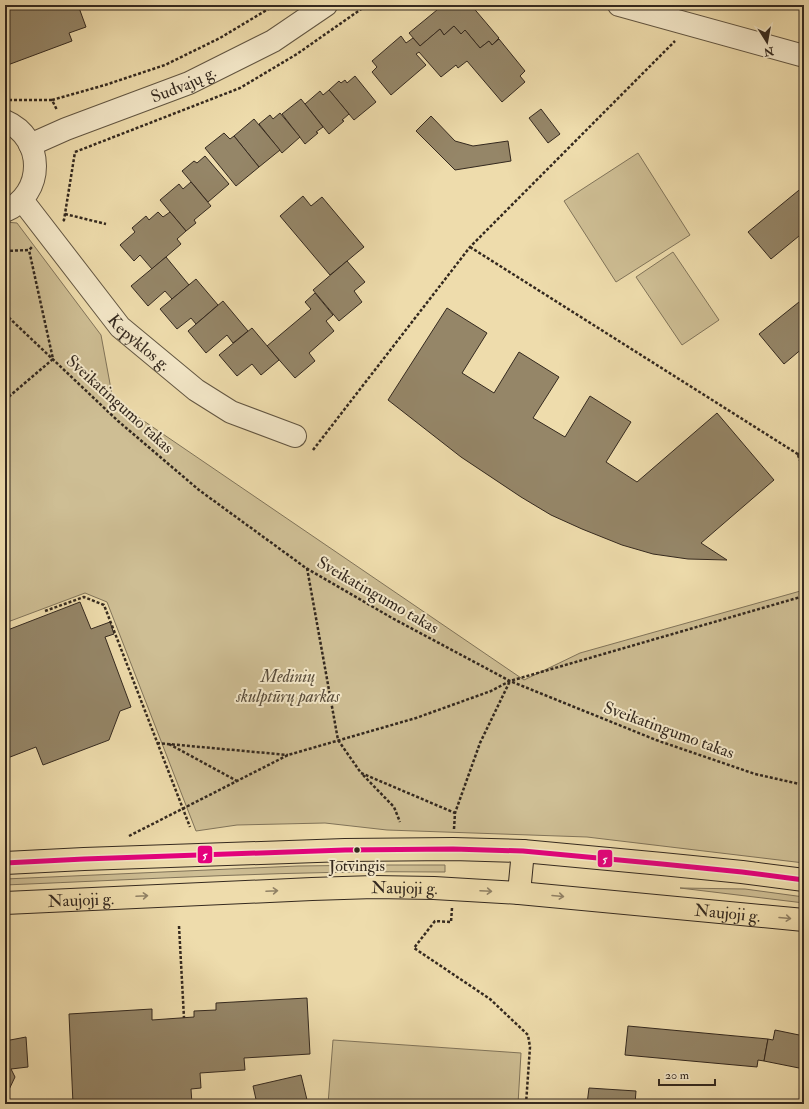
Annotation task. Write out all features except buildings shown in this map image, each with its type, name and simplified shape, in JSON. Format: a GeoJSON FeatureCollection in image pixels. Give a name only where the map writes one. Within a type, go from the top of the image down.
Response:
{"type":"FeatureCollection","features":[{"type":"Feature","properties":{"kind":"main road"},"geometry":{"type":"LineString","coordinates":[[5,863],[345,850],[453,849],[523,851],[712,869],[804,880]]}},
{"type":"Feature","properties":{"kind":"main road"},"geometry":{"type":"LineString","coordinates":[[519,893],[523,851]]}},
{"type":"Feature","properties":{"kind":"main road","name":"Naujoji g."},"geometry":{"type":"LineString","coordinates":[[5,903],[374,887],[452,889],[519,893],[804,920]]}},
{"type":"Feature","properties":{"kind":"street","name":"Sudvajų g."},"geometry":{"type":"LineString","coordinates":[[30,144],[189,83],[273,41],[326,5]]}},
{"type":"Feature","properties":{"kind":"street"},"geometry":{"type":"LineString","coordinates":[[619,5],[804,56]]}},
{"type":"Feature","properties":{"kind":"street"},"geometry":{"type":"LineString","coordinates":[[5,121],[12,124],[22,133],[30,144],[36,168],[34,180],[29,191],[13,206]]}},
{"type":"Feature","properties":{"kind":"street","name":"Kepyklos g."},"geometry":{"type":"LineString","coordinates":[[13,206],[120,327],[190,385],[231,412],[296,436]]}},
{"type":"Feature","properties":{"kind":"path"},"geometry":{"type":"LineString","coordinates":[[52,100],[106,85],[164,65],[220,38],[275,5]]}},
{"type":"Feature","properties":{"kind":"path"},"geometry":{"type":"LineString","coordinates":[[313,450],[470,247],[678,37],[684,24]]}},
{"type":"Feature","properties":{"kind":"path"},"geometry":{"type":"LineString","coordinates":[[65,214],[106,224]]}},
{"type":"Feature","properties":{"kind":"path"},"geometry":{"type":"LineString","coordinates":[[470,247],[804,458]]}},
{"type":"Feature","properties":{"kind":"path"},"geometry":{"type":"LineString","coordinates":[[5,251],[29,250],[53,359],[5,400]]}},
{"type":"Feature","properties":{"kind":"path","name":"Sveikatingumo takas"},"geometry":{"type":"LineString","coordinates":[[5,314],[118,421],[199,490],[306,568],[392,618],[510,681],[656,740],[755,774],[804,785]]}},
{"type":"Feature","properties":{"kind":"path"},"geometry":{"type":"LineString","coordinates":[[798,455],[804,449]]}},
{"type":"Feature","properties":{"kind":"path"},"geometry":{"type":"LineString","coordinates":[[798,455],[804,471]]}},
{"type":"Feature","properties":{"kind":"path"},"geometry":{"type":"LineString","coordinates":[[306,568],[338,740],[361,773],[394,807],[400,822]]}},
{"type":"Feature","properties":{"kind":"path"},"geometry":{"type":"LineString","coordinates":[[125,838],[288,755],[416,718],[491,691],[510,681],[804,596]]}},
{"type":"Feature","properties":{"kind":"path"},"geometry":{"type":"LineString","coordinates":[[45,611],[84,597],[104,605],[190,827]]}},
{"type":"Feature","properties":{"kind":"path"},"geometry":{"type":"LineString","coordinates":[[157,742],[288,755]]}},
{"type":"Feature","properties":{"kind":"path"},"geometry":{"type":"LineString","coordinates":[[168,744],[237,781]]}},
{"type":"Feature","properties":{"kind":"path"},"geometry":{"type":"LineString","coordinates":[[361,773],[455,813]]}},
{"type":"Feature","properties":{"kind":"path"},"geometry":{"type":"LineString","coordinates":[[179,926],[184,1018]]}},
{"type":"Feature","properties":{"kind":"green space"},"geometry":{"type":"Polygon","coordinates":[[[638,153],[690,235],[616,282],[564,201],[638,153]]]}},
{"type":"Feature","properties":{"kind":"green space","name":"Medinių skulptūrų parkas"},"geometry":{"type":"Polygon","coordinates":[[[5,222],[17,223],[101,335],[113,400],[524,680],[580,653],[804,590],[804,863],[587,837],[387,830],[325,823],[237,825],[196,831],[107,602],[85,593],[5,623],[5,222]]]}},
{"type":"Feature","properties":{"kind":"green space"},"geometry":{"type":"Polygon","coordinates":[[[673,252],[719,320],[682,345],[636,277],[673,252]]]}},
{"type":"Feature","properties":{"kind":"green space"},"geometry":{"type":"Polygon","coordinates":[[[445,865],[445,872],[335,872],[5,885],[5,879],[298,866],[445,865]]]}},
{"type":"Feature","properties":{"kind":"green space"},"geometry":{"type":"Polygon","coordinates":[[[680,888],[745,889],[804,897],[804,903],[680,888]]]}},
{"type":"Feature","properties":{"kind":"green space"},"geometry":{"type":"Polygon","coordinates":[[[333,1040],[521,1053],[518,1104],[328,1104],[333,1040]]]}},
{"type":"Feature","properties":{"kind":"transit line","name":"5"},"geometry":{"type":"LineString","coordinates":[[5,863],[345,850],[453,849],[523,851],[742,872],[804,880]]}},
{"type":"Feature","properties":{"kind":"place","name":"Jotvingis"},"geometry":{"type":"Point","coordinates":[357,850]}}]}
